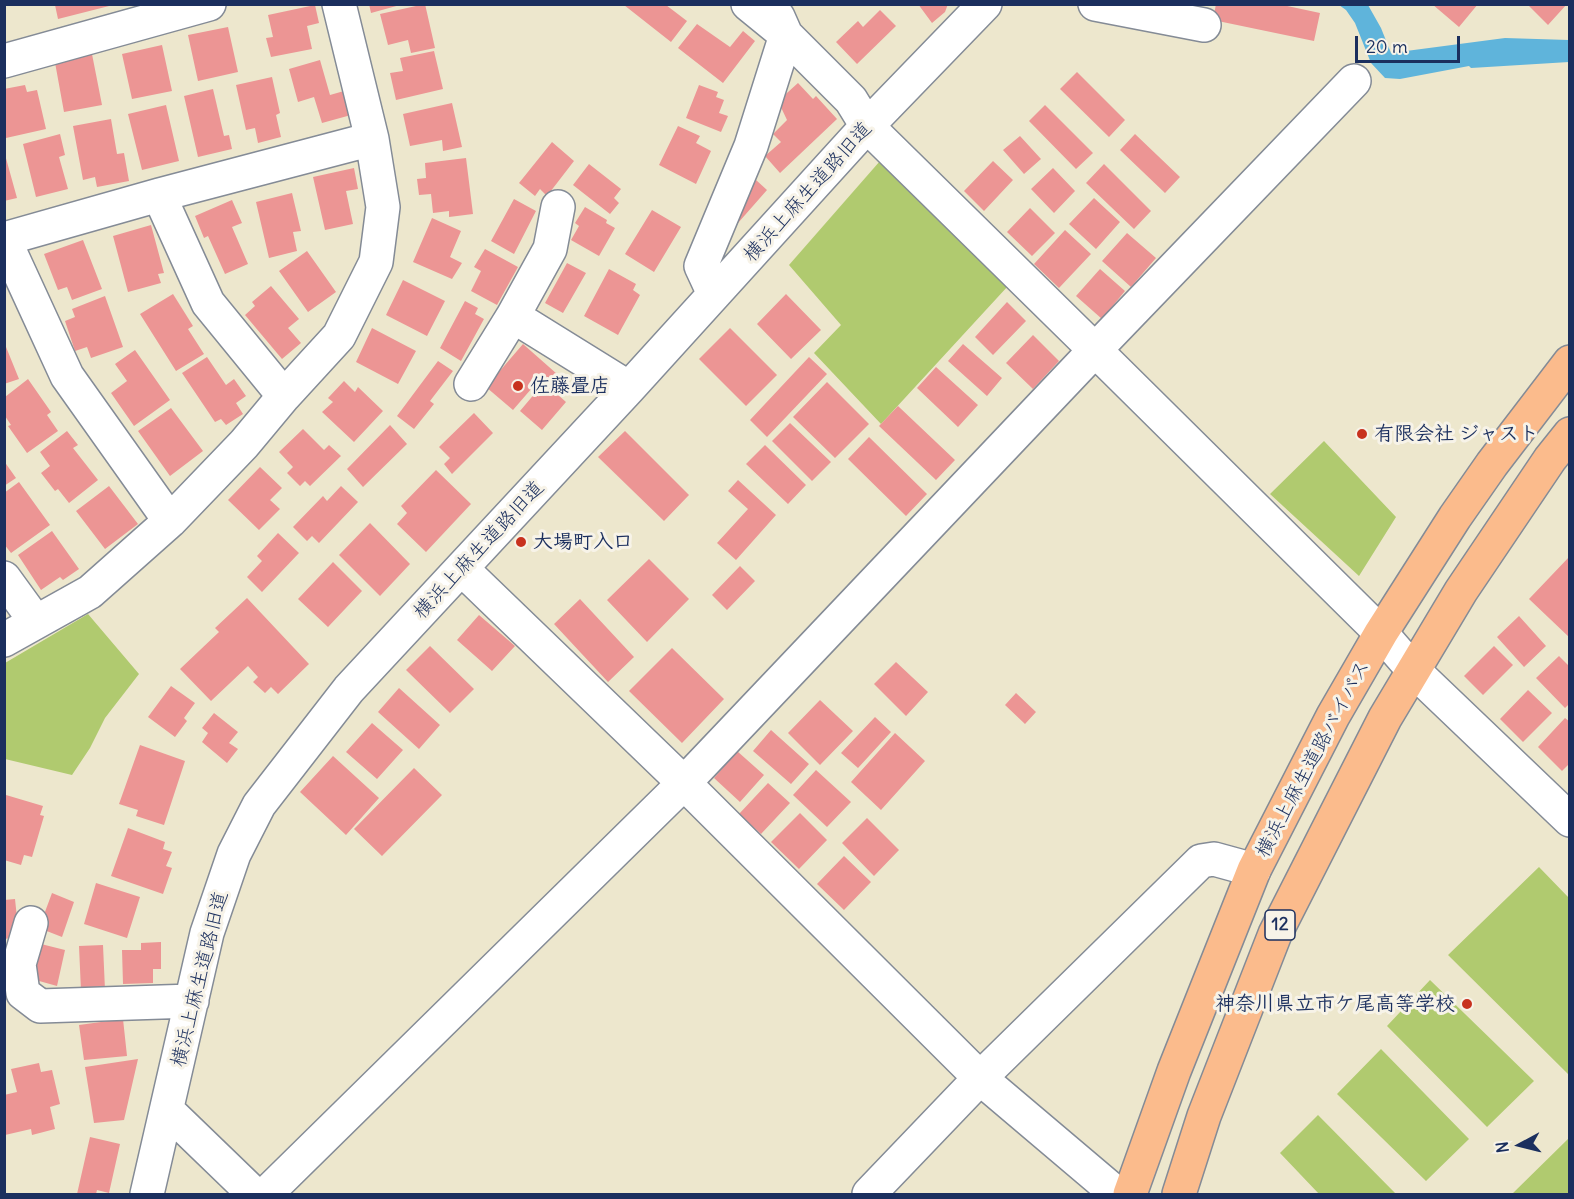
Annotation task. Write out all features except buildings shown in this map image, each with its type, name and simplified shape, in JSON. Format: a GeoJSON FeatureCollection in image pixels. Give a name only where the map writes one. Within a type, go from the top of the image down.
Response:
{"type":"FeatureCollection","features":[{"type":"Feature","properties":{"kind":"main road","name":"横浜上麻生道路バイパス"},"geometry":{"type":"LineString","coordinates":[[1130,1194],[1174,1071],[1254,870],[1333,716],[1381,633],[1455,518],[1492,464],[1569,362]]}},
{"type":"Feature","properties":{"kind":"main road","name":"12"},"geometry":{"type":"LineString","coordinates":[[1179,1194],[1204,1116],[1275,934],[1385,718],[1461,591],[1569,434]]}},
{"type":"Feature","properties":{"kind":"street"},"geometry":{"type":"LineString","coordinates":[[4,61],[175,10],[209,4]]}},
{"type":"Feature","properties":{"kind":"street"},"geometry":{"type":"LineString","coordinates":[[4,640],[90,592],[171,521],[244,444],[339,336],[376,262],[383,207],[372,139],[339,4]]}},
{"type":"Feature","properties":{"kind":"street"},"geometry":{"type":"LineString","coordinates":[[748,4],[786,35],[851,100],[867,126],[1381,633],[1414,671],[1569,820]]}},
{"type":"Feature","properties":{"kind":"street"},"geometry":{"type":"LineString","coordinates":[[714,294],[701,266],[751,146],[786,35],[773,4]]}},
{"type":"Feature","properties":{"kind":"street","name":"横浜上麻生道路旧道"},"geometry":{"type":"LineString","coordinates":[[147,1194],[207,933],[234,854],[259,805],[349,689],[629,388],[867,126],[985,4]]}},
{"type":"Feature","properties":{"kind":"street"},"geometry":{"type":"LineString","coordinates":[[1095,4],[1204,25]]}},
{"type":"Feature","properties":{"kind":"street"},"geometry":{"type":"LineString","coordinates":[[266,1194],[684,783],[1354,81]]}},
{"type":"Feature","properties":{"kind":"street"},"geometry":{"type":"LineString","coordinates":[[171,521],[67,376],[4,239],[159,195],[372,139]]}},
{"type":"Feature","properties":{"kind":"street"},"geometry":{"type":"LineString","coordinates":[[159,195],[208,303],[284,396]]}},
{"type":"Feature","properties":{"kind":"street"},"geometry":{"type":"LineString","coordinates":[[471,384],[513,316],[550,249],[558,207]]}},
{"type":"Feature","properties":{"kind":"street"},"geometry":{"type":"LineString","coordinates":[[513,316],[629,388]]}},
{"type":"Feature","properties":{"kind":"street"},"geometry":{"type":"LineString","coordinates":[[462,569],[684,783],[980,1078],[1118,1194]]}},
{"type":"Feature","properties":{"kind":"street"},"geometry":{"type":"LineString","coordinates":[[4,578],[36,621]]}},
{"type":"Feature","properties":{"kind":"street"},"geometry":{"type":"LineString","coordinates":[[868,1194],[980,1078],[1201,861],[1214,859],[1254,870]]}},
{"type":"Feature","properties":{"kind":"street"},"geometry":{"type":"LineString","coordinates":[[31,923],[19,964],[23,993],[40,1006],[192,1001]]}},
{"type":"Feature","properties":{"kind":"street"},"geometry":{"type":"LineString","coordinates":[[167,1110],[254,1194]]}},
{"type":"Feature","properties":{"kind":"green space"},"geometry":{"type":"Polygon","coordinates":[[[880,161],[1008,286],[881,424],[814,353],[841,325],[789,265],[880,161]]]}},
{"type":"Feature","properties":{"kind":"green space"},"geometry":{"type":"Polygon","coordinates":[[[1324,441],[1396,517],[1359,576],[1270,494],[1324,441]]]}},
{"type":"Feature","properties":{"kind":"green space"},"geometry":{"type":"Polygon","coordinates":[[[88,614],[139,674],[105,718],[90,748],[72,775],[5,759],[5,663],[88,614]]]}},
{"type":"Feature","properties":{"kind":"green space"},"geometry":{"type":"Polygon","coordinates":[[[1539,867],[1569,898],[1569,1075],[1448,955],[1539,867]]]}},
{"type":"Feature","properties":{"kind":"green space"},"geometry":{"type":"Polygon","coordinates":[[[1430,980],[1534,1081],[1487,1127],[1387,1026],[1430,980]]]}},
{"type":"Feature","properties":{"kind":"green space"},"geometry":{"type":"Polygon","coordinates":[[[1381,1049],[1469,1139],[1426,1181],[1337,1094],[1381,1049]]]}},
{"type":"Feature","properties":{"kind":"green space"},"geometry":{"type":"Polygon","coordinates":[[[1318,1115],[1396,1194],[1319,1194],[1280,1153],[1318,1115]]]}},
{"type":"Feature","properties":{"kind":"green space"},"geometry":{"type":"Polygon","coordinates":[[[1569,1138],[1569,1194],[1512,1194],[1569,1138]]]}},
{"type":"Feature","properties":{"kind":"water"},"geometry":{"type":"Polygon","coordinates":[[[1339,5],[1368,5],[1391,53],[1505,38],[1569,40],[1569,62],[1471,68],[1469,66],[1400,79],[1385,78],[1371,63],[1355,23],[1346,10],[1339,5]]]}},
{"type":"Feature","properties":{"kind":"place","name":"佐藤畳店"},"geometry":{"type":"Point","coordinates":[518,386]}},
{"type":"Feature","properties":{"kind":"place","name":"有限会社 ジャスト"},"geometry":{"type":"Point","coordinates":[1362,434]}},
{"type":"Feature","properties":{"kind":"place","name":"大場町入口"},"geometry":{"type":"Point","coordinates":[521,542]}},
{"type":"Feature","properties":{"kind":"place","name":"神奈川県立市ケ尾高等学校"},"geometry":{"type":"Point","coordinates":[1467,1004]}}]}
